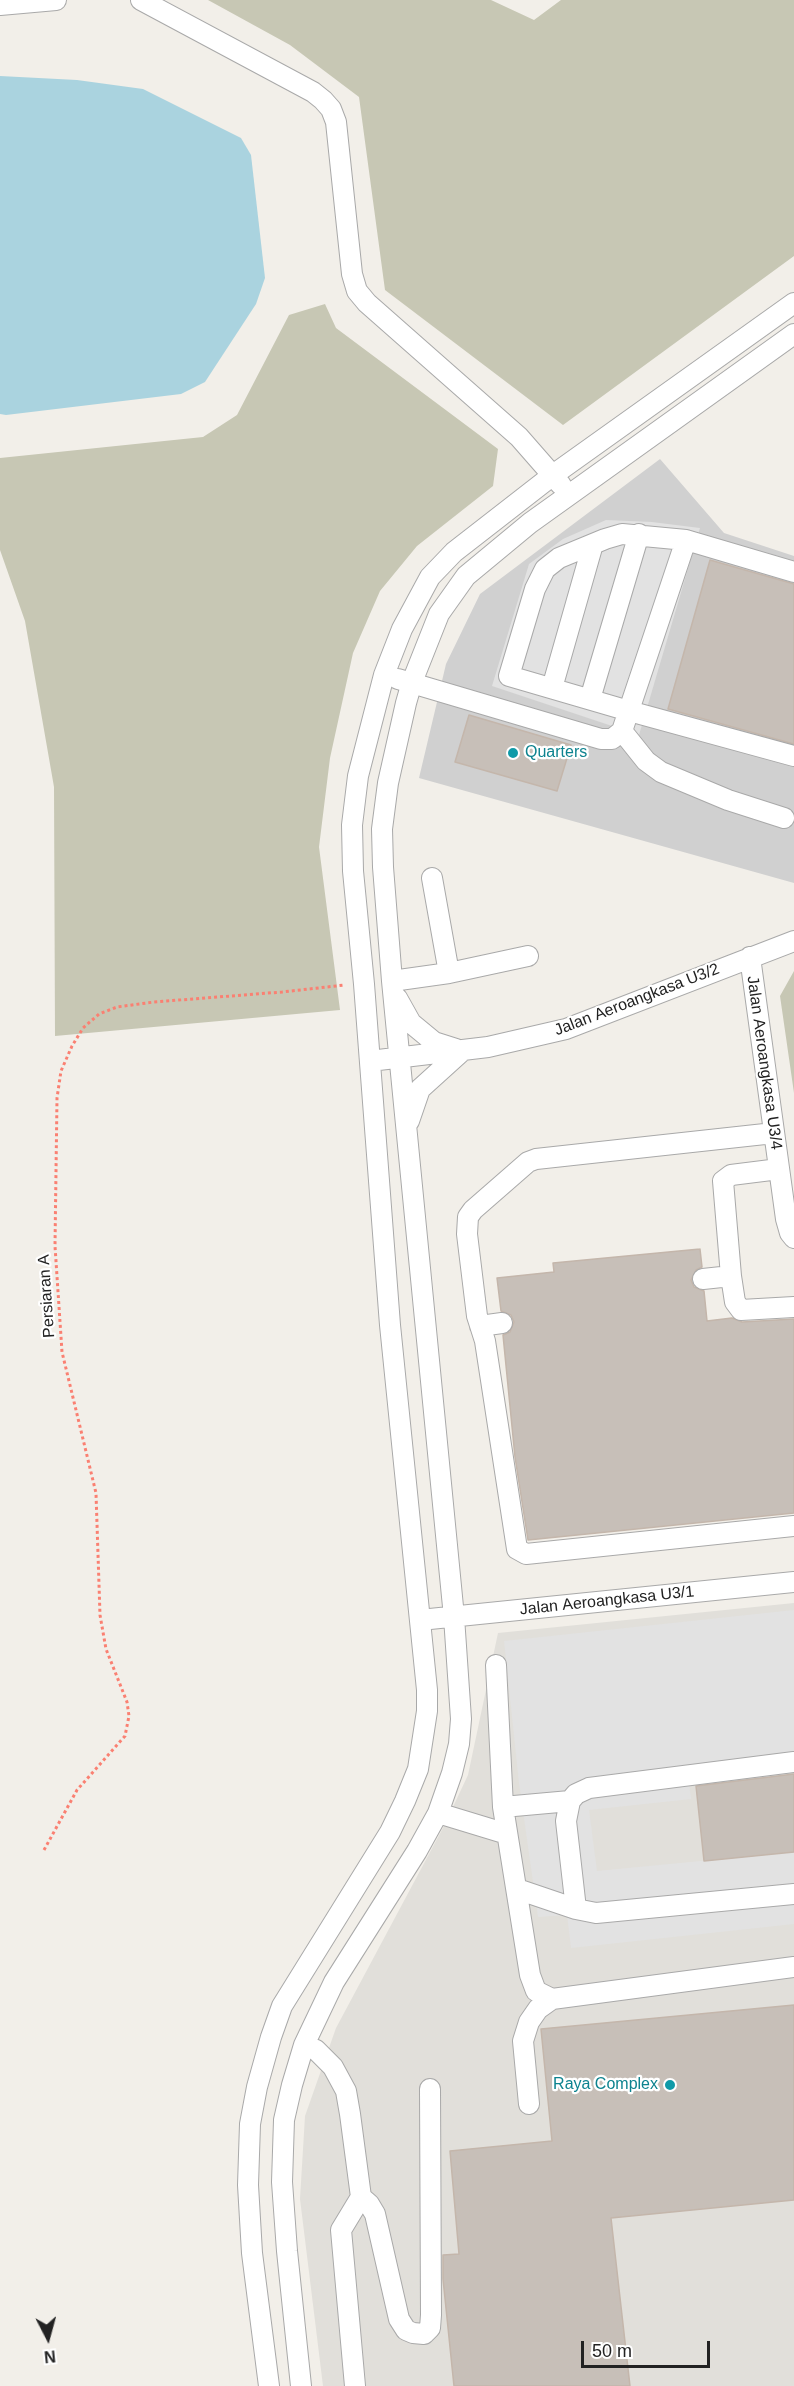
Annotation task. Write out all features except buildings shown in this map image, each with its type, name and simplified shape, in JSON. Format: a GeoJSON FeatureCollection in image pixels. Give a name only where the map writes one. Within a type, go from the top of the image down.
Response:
{"type":"FeatureCollection","features":[{"type":"Feature","properties":{"kind":"street"},"geometry":{"type":"LineString","coordinates":[[0,5],[56,0]]}},
{"type":"Feature","properties":{"kind":"street"},"geometry":{"type":"LineString","coordinates":[[141,0],[313,92],[331,109],[336,122],[352,274],[357,291],[367,303],[519,437],[569,495]]}},
{"type":"Feature","properties":{"kind":"street"},"geometry":{"type":"LineString","coordinates":[[269,2386],[252,2253],[248,2185],[250,2124],[255,2096],[282,2006],[390,1832],[418,1769],[427,1711],[390,1325],[353,871],[352,825],[358,776],[384,675],[402,629],[430,577],[454,552],[553,475],[794,303]]}},
{"type":"Feature","properties":{"kind":"street"},"geometry":{"type":"LineString","coordinates":[[301,2386],[286,2251],[282,2182],[284,2120],[292,2085],[304,2044],[334,1982],[417,1851],[438,1813],[459,1744],[459,1686],[454,1617],[384,887],[382,829],[388,783],[411,682],[439,614],[466,576],[513,536],[794,334]]}},
{"type":"Feature","properties":{"kind":"street"},"geometry":{"type":"LineString","coordinates":[[499,708],[535,589],[545,569],[559,558],[622,534],[639,534],[686,540],[794,572]]}},
{"type":"Feature","properties":{"kind":"street"},"geometry":{"type":"LineString","coordinates":[[590,699],[639,534]]}},
{"type":"Feature","properties":{"kind":"street"},"geometry":{"type":"LineString","coordinates":[[384,675],[601,739],[612,739],[622,731],[686,540]]}},
{"type":"Feature","properties":{"kind":"street"},"geometry":{"type":"LineString","coordinates":[[552,688],[593,544]]}},
{"type":"Feature","properties":{"kind":"street"},"geometry":{"type":"LineString","coordinates":[[509,676],[794,756]]}},
{"type":"Feature","properties":{"kind":"street"},"geometry":{"type":"LineString","coordinates":[[622,731],[646,761],[661,772],[728,800],[784,818]]}},
{"type":"Feature","properties":{"kind":"street"},"geometry":{"type":"LineString","coordinates":[[432,878],[449,973]]}},
{"type":"Feature","properties":{"kind":"street","name":"Jalan Aeroangkasa U3/2"},"geometry":{"type":"LineString","coordinates":[[370,1061],[462,1051],[566,1029],[794,941]]}},
{"type":"Feature","properties":{"kind":"street"},"geometry":{"type":"LineString","coordinates":[[392,985],[528,956]]}},
{"type":"Feature","properties":{"kind":"street","name":"Jalan Aeroangkasa U3/4"},"geometry":{"type":"LineString","coordinates":[[750,957],[786,1219],[794,1238]]}},
{"type":"Feature","properties":{"kind":"street"},"geometry":{"type":"LineString","coordinates":[[392,985],[411,1023],[434,1042],[462,1051]]}},
{"type":"Feature","properties":{"kind":"street"},"geometry":{"type":"LineString","coordinates":[[407,1127],[420,1089],[462,1051]]}},
{"type":"Feature","properties":{"kind":"street"},"geometry":{"type":"LineString","coordinates":[[774,1133],[544,1157],[528,1162],[473,1210],[468,1217],[467,1234],[515,1545],[521,1553],[794,1527]]}},
{"type":"Feature","properties":{"kind":"street"},"geometry":{"type":"LineString","coordinates":[[779,1169],[731,1175],[723,1181],[731,1276],[735,1302],[741,1310],[794,1307]]}},
{"type":"Feature","properties":{"kind":"street"},"geometry":{"type":"LineString","coordinates":[[703,1279],[731,1276]]}},
{"type":"Feature","properties":{"kind":"street"},"geometry":{"type":"LineString","coordinates":[[480,1326],[502,1323]]}},
{"type":"Feature","properties":{"kind":"street","name":"Jalan Aeroangkasa U3/1"},"geometry":{"type":"LineString","coordinates":[[420,1620],[794,1582]]}},
{"type":"Feature","properties":{"kind":"street"},"geometry":{"type":"LineString","coordinates":[[496,1665],[503,1807],[530,1976],[536,1991],[552,1999]]}},
{"type":"Feature","properties":{"kind":"street"},"geometry":{"type":"LineString","coordinates":[[576,1909],[566,1821],[570,1801],[576,1794],[589,1788],[794,1762]]}},
{"type":"Feature","properties":{"kind":"street"},"geometry":{"type":"LineString","coordinates":[[503,1807],[570,1801]]}},
{"type":"Feature","properties":{"kind":"street"},"geometry":{"type":"LineString","coordinates":[[438,1813],[507,1834]]}},
{"type":"Feature","properties":{"kind":"street"},"geometry":{"type":"LineString","coordinates":[[517,1888],[576,1909],[596,1913],[794,1894]]}},
{"type":"Feature","properties":{"kind":"street"},"geometry":{"type":"LineString","coordinates":[[528,2104],[523,2040],[529,2022],[538,2009],[552,1999],[794,1967]]}},
{"type":"Feature","properties":{"kind":"street"},"geometry":{"type":"LineString","coordinates":[[304,2044],[316,2050],[333,2067],[346,2091],[361,2197],[341,2230],[356,2386]]}},
{"type":"Feature","properties":{"kind":"street"},"geometry":{"type":"LineString","coordinates":[[361,2197],[375,2214],[399,2319],[406,2330],[424,2334],[430,2328],[431,2315],[430,2089]]}},
{"type":"Feature","properties":{"kind":"path","name":"Persiaran A"},"geometry":{"type":"LineString","coordinates":[[44,1850],[77,1790],[124,1736],[129,1716],[127,1702],[106,1649],[100,1615],[96,1493],[62,1352],[55,1246],[57,1098],[61,1071],[82,1028],[99,1014],[117,1007],[364,984]]}},
{"type":"Feature","properties":{"kind":"shaded area"},"geometry":{"type":"Polygon","coordinates":[[[208,0],[491,0],[534,20],[561,0],[794,0],[794,256],[563,425],[385,290],[359,97],[290,45],[208,0]]]}},
{"type":"Feature","properties":{"kind":"shaded area"},"geometry":{"type":"Polygon","coordinates":[[[325,304],[336,328],[498,449],[493,486],[417,546],[380,591],[353,653],[330,758],[319,847],[340,1010],[55,1036],[54,787],[25,621],[0,550],[0,458],[203,437],[237,415],[289,315],[325,304]]]}},
{"type":"Feature","properties":{"kind":"shaded area"},"geometry":{"type":"Polygon","coordinates":[[[660,459],[724,533],[794,556],[794,883],[419,778],[446,664],[480,594],[660,459]]]}},
{"type":"Feature","properties":{"kind":"shaded area"},"geometry":{"type":"Polygon","coordinates":[[[606,520],[652,522],[700,528],[639,735],[492,686],[529,564],[563,539],[606,520]]]}},
{"type":"Feature","properties":{"kind":"shaded area"},"geometry":{"type":"Polygon","coordinates":[[[794,971],[794,1093],[780,996],[794,971]]]}},
{"type":"Feature","properties":{"kind":"shaded area"},"geometry":{"type":"Polygon","coordinates":[[[794,1603],[794,2386],[323,2386],[300,2199],[305,2116],[336,2028],[444,1826],[468,1775],[498,1633],[794,1603]]]}},
{"type":"Feature","properties":{"kind":"shaded area"},"geometry":{"type":"Polygon","coordinates":[[[794,1610],[794,1754],[687,1765],[691,1799],[589,1810],[597,1871],[794,1852],[794,1924],[571,1948],[567,1915],[538,1917],[519,1783],[504,1641],[794,1610]]]}},
{"type":"Feature","properties":{"kind":"water"},"geometry":{"type":"Polygon","coordinates":[[[0,76],[77,80],[143,89],[241,138],[251,155],[265,278],[256,304],[205,382],[181,394],[0,414],[0,76]]]}},
{"type":"Feature","properties":{"kind":"place","name":"Quarters"},"geometry":{"type":"Point","coordinates":[513,753]}},
{"type":"Feature","properties":{"kind":"place","name":"Raya Complex"},"geometry":{"type":"Point","coordinates":[670,2085]}}]}
